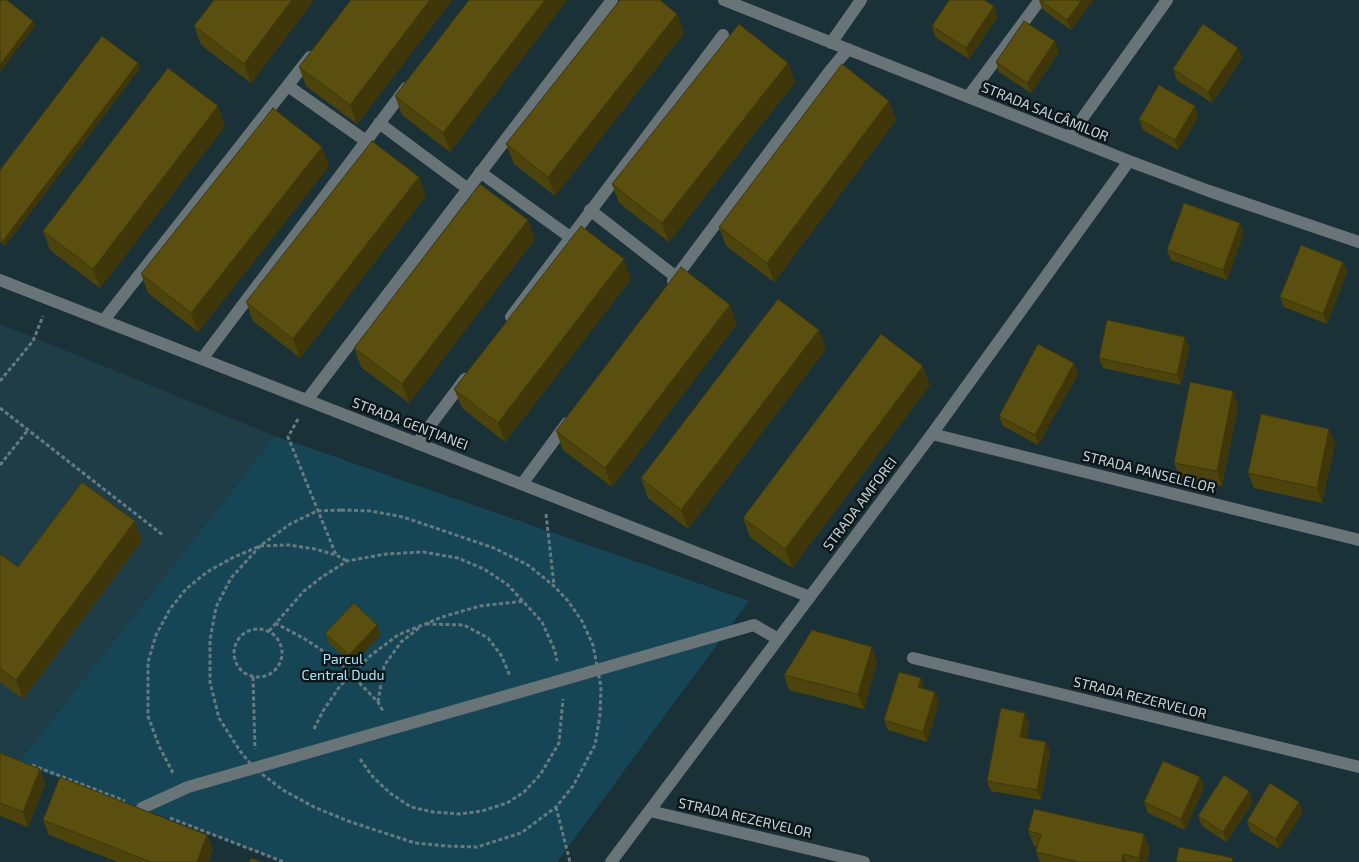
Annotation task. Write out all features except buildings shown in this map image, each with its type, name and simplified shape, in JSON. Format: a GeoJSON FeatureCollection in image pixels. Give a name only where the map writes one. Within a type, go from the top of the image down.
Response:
{"type":"FeatureCollection","features":[{"type":"Feature","properties":{"kind":"street"},"geometry":{"type":"LineString","coordinates":[[307,400],[612,0]]}},
{"type":"Feature","properties":{"kind":"street","name":"STRADA SALCÂMILOR"},"geometry":{"type":"LineString","coordinates":[[724,0],[1129,161],[1209,191],[1359,242]]}},
{"type":"Feature","properties":{"kind":"street"},"geometry":{"type":"LineString","coordinates":[[831,43],[861,0]]}},
{"type":"Feature","properties":{"kind":"street"},"geometry":{"type":"LineString","coordinates":[[968,97],[1040,0]]}},
{"type":"Feature","properties":{"kind":"street"},"geometry":{"type":"LineString","coordinates":[[1069,137],[1166,0]]}},
{"type":"Feature","properties":{"kind":"street"},"geometry":{"type":"LineString","coordinates":[[506,324],[723,34]]}},
{"type":"Feature","properties":{"kind":"street"},"geometry":{"type":"LineString","coordinates":[[104,320],[318,47]]}},
{"type":"Feature","properties":{"kind":"street"},"geometry":{"type":"LineString","coordinates":[[664,293],[848,49]]}},
{"type":"Feature","properties":{"kind":"street"},"geometry":{"type":"LineString","coordinates":[[202,359],[414,77]]}},
{"type":"Feature","properties":{"kind":"street"},"geometry":{"type":"LineString","coordinates":[[288,86],[366,141]]}},
{"type":"Feature","properties":{"kind":"street"},"geometry":{"type":"LineString","coordinates":[[380,123],[468,189]]}},
{"type":"Feature","properties":{"kind":"street","name":"STRADA AMFOREI"},"geometry":{"type":"LineString","coordinates":[[611,862],[932,434],[1129,161]]}},
{"type":"Feature","properties":{"kind":"street"},"geometry":{"type":"LineString","coordinates":[[480,172],[570,237]]}},
{"type":"Feature","properties":{"kind":"street"},"geometry":{"type":"LineString","coordinates":[[590,210],[676,277]]}},
{"type":"Feature","properties":{"kind":"street","name":"STRADA GENȚIANEI"},"geometry":{"type":"LineString","coordinates":[[0,280],[810,597]]}},
{"type":"Feature","properties":{"kind":"street"},"geometry":{"type":"LineString","coordinates":[[417,443],[470,372]]}},
{"type":"Feature","properties":{"kind":"street"},"geometry":{"type":"LineString","coordinates":[[522,484],[575,412]]}},
{"type":"Feature","properties":{"kind":"street","name":"STRADA PANSELELOR"},"geometry":{"type":"LineString","coordinates":[[932,434],[1359,540]]}},
{"type":"Feature","properties":{"kind":"street"},"geometry":{"type":"LineString","coordinates":[[142,808],[188,787],[255,763],[310,752],[754,625],[778,639]]}},
{"type":"Feature","properties":{"kind":"street","name":"STRADA REZERVELOR"},"geometry":{"type":"LineString","coordinates":[[913,658],[1359,767]]}},
{"type":"Feature","properties":{"kind":"street","name":"STRADA REZERVELOR"},"geometry":{"type":"LineString","coordinates":[[650,811],[864,862]]}},
{"type":"Feature","properties":{"kind":"path"},"geometry":{"type":"LineString","coordinates":[[0,381],[33,341],[50,300]]}},
{"type":"Feature","properties":{"kind":"path"},"geometry":{"type":"LineString","coordinates":[[307,400],[288,437],[336,554]]}},
{"type":"Feature","properties":{"kind":"path"},"geometry":{"type":"LineString","coordinates":[[0,408],[164,536]]}},
{"type":"Feature","properties":{"kind":"path"},"geometry":{"type":"LineString","coordinates":[[0,465],[28,430]]}},
{"type":"Feature","properties":{"kind":"path"},"geometry":{"type":"LineString","coordinates":[[544,493],[554,586]]}},
{"type":"Feature","properties":{"kind":"path"},"geometry":{"type":"LineString","coordinates":[[317,511],[371,511],[403,517],[494,548],[528,565],[554,586],[568,601],[582,621],[593,645],[601,687],[600,715],[595,745],[573,786],[556,807],[521,833],[477,847],[415,843],[381,833],[314,807],[283,790],[240,751],[219,718],[210,682],[210,640],[216,607],[231,578],[260,546],[290,524],[317,511]]}},
{"type":"Feature","properties":{"kind":"path"},"geometry":{"type":"LineString","coordinates":[[188,787],[174,776],[159,746],[148,716],[148,662],[156,635],[170,609],[186,589],[207,572],[232,558],[260,546],[289,545],[315,549],[336,554],[348,561]]}},
{"type":"Feature","properties":{"kind":"path"},"geometry":{"type":"LineString","coordinates":[[269,631],[304,591],[348,561],[386,554],[423,552],[458,558],[484,569],[508,585],[542,622],[555,651],[563,692],[563,715],[559,743],[540,775],[524,792],[507,803],[482,811],[460,814],[433,812],[411,807],[390,793],[373,777],[359,758],[353,739]]}},
{"type":"Feature","properties":{"kind":"path"},"geometry":{"type":"LineString","coordinates":[[310,752],[313,732],[340,686],[370,656],[398,635],[442,617],[480,606],[524,601]]}},
{"type":"Feature","properties":{"kind":"path"},"geometry":{"type":"LineString","coordinates":[[275,623],[305,639],[338,661],[378,702],[393,728]]}},
{"type":"Feature","properties":{"kind":"path"},"geometry":{"type":"LineString","coordinates":[[378,702],[384,666],[401,642],[423,624],[464,625],[488,638],[501,655],[517,692]]}},
{"type":"Feature","properties":{"kind":"path"},"geometry":{"type":"LineString","coordinates":[[253,629],[269,631],[280,642],[282,657],[275,671],[261,677],[253,677],[245,673],[235,661],[235,645],[245,632],[253,629]]}},
{"type":"Feature","properties":{"kind":"path"},"geometry":{"type":"LineString","coordinates":[[253,677],[255,749]]}},
{"type":"Feature","properties":{"kind":"path"},"geometry":{"type":"LineString","coordinates":[[556,807],[570,862]]}},
{"type":"Feature","properties":{"kind":"shaded area"},"geometry":{"type":"Polygon","coordinates":[[[0,324],[275,436],[18,763],[0,756],[0,324]]]}},
{"type":"Feature","properties":{"kind":"green space","name":"Parcul Central Dudu"},"geometry":{"type":"Polygon","coordinates":[[[275,436],[749,601],[557,862],[286,862],[18,763],[275,436]]]}}]}
